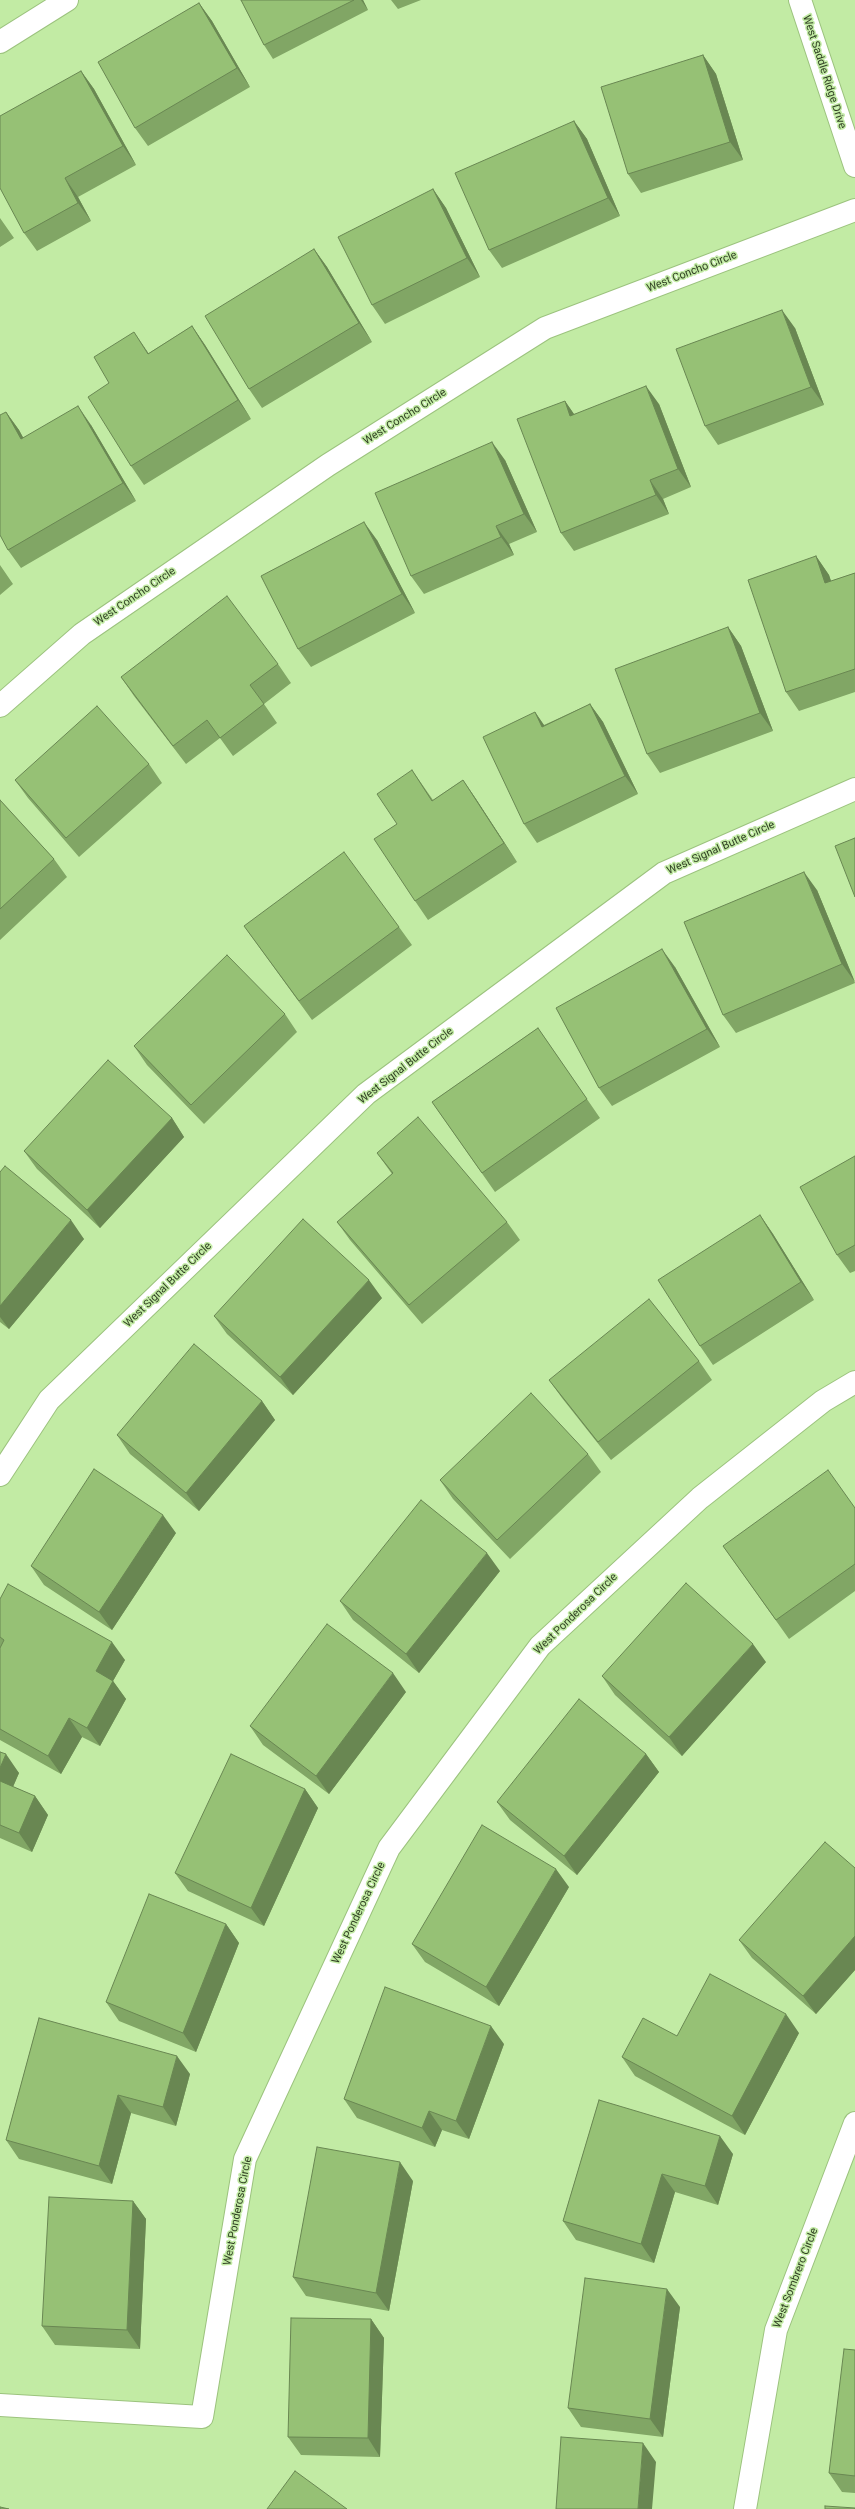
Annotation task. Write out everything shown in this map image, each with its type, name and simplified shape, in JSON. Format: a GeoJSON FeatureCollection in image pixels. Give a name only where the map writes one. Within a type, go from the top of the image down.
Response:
{"type":"FeatureCollection","features":[{"type":"Feature","properties":{"kind":"street"},"geometry":{"type":"LineString","coordinates":[[0,42],[67,0]]}},
{"type":"Feature","properties":{"kind":"street","name":"West Saddle Ridge Drive"},"geometry":{"type":"LineString","coordinates":[[800,0],[855,166]]}},
{"type":"Feature","properties":{"kind":"street","name":"West Concho Circle"},"geometry":{"type":"LineString","coordinates":[[0,706],[82,634],[328,465],[545,328],[855,210]]}},
{"type":"Feature","properties":{"kind":"street","name":"West Signal Butte Circle"},"geometry":{"type":"LineString","coordinates":[[0,1475],[48,1400],[366,1094],[664,872],[855,790]]}},
{"type":"Feature","properties":{"kind":"street","name":"West Ponderosa Circle"},"geometry":{"type":"LineString","coordinates":[[0,2406],[202,2417],[245,2159],[389,1848],[540,1646],[700,1498],[823,1401],[855,1382]]}},
{"type":"Feature","properties":{"kind":"street","name":"West Sombrero Circle"},"geometry":{"type":"LineString","coordinates":[[745,2509],[776,2330],[855,2123]]}},
{"type":"Feature","properties":{"kind":"building"},"geometry":{"type":"Polygon","coordinates":[[[241,0],[354,0],[264,45],[241,0]]]}},
{"type":"Feature","properties":{"kind":"building"},"geometry":{"type":"Polygon","coordinates":[[[199,3],[237,68],[135,128],[98,62],[199,3]]]}},
{"type":"Feature","properties":{"kind":"building"},"geometry":{"type":"Polygon","coordinates":[[[703,55],[730,142],[628,174],[601,87],[703,55]]]}},
{"type":"Feature","properties":{"kind":"building"},"geometry":{"type":"Polygon","coordinates":[[[81,71],[123,146],[65,178],[78,203],[24,233],[0,188],[0,116],[81,71]]]}},
{"type":"Feature","properties":{"kind":"building"},"geometry":{"type":"Polygon","coordinates":[[[574,121],[608,198],[489,250],[455,173],[574,121]]]}},
{"type":"Feature","properties":{"kind":"building"},"geometry":{"type":"Polygon","coordinates":[[[433,189],[467,258],[372,305],[338,237],[433,189]]]}},
{"type":"Feature","properties":{"kind":"building"},"geometry":{"type":"Polygon","coordinates":[[[314,249],[359,323],[249,389],[205,316],[314,249]]]}},
{"type":"Feature","properties":{"kind":"building"},"geometry":{"type":"Polygon","coordinates":[[[782,310],[811,387],[705,426],[676,349],[782,310]]]}},
{"type":"Feature","properties":{"kind":"building"},"geometry":{"type":"Polygon","coordinates":[[[192,326],[238,400],[131,466],[88,397],[109,383],[94,357],[134,332],[148,354],[192,326]]]}},
{"type":"Feature","properties":{"kind":"building"},"geometry":{"type":"Polygon","coordinates":[[[646,386],[678,469],[650,480],[656,495],[561,533],[517,419],[565,401],[570,416],[646,386]]]}},
{"type":"Feature","properties":{"kind":"building"},"geometry":{"type":"Polygon","coordinates":[[[78,406],[123,483],[8,550],[0,535],[0,415],[6,412],[21,439],[78,406]]]}},
{"type":"Feature","properties":{"kind":"building"},"geometry":{"type":"Polygon","coordinates":[[[492,442],[524,514],[496,526],[501,537],[411,576],[375,493],[492,442]]]}},
{"type":"Feature","properties":{"kind":"building"},"geometry":{"type":"Polygon","coordinates":[[[364,522],[402,594],[298,649],[261,576],[364,522]]]}},
{"type":"Feature","properties":{"kind":"building"},"geometry":{"type":"Polygon","coordinates":[[[816,556],[825,583],[855,573],[855,669],[786,692],[748,580],[816,556]]]}},
{"type":"Feature","properties":{"kind":"building"},"geometry":{"type":"Polygon","coordinates":[[[227,596],[278,664],[250,685],[264,704],[220,738],[207,720],[173,746],[121,677],[227,596]]]}},
{"type":"Feature","properties":{"kind":"building"},"geometry":{"type":"Polygon","coordinates":[[[728,627],[760,713],[647,754],[615,669],[728,627]]]}},
{"type":"Feature","properties":{"kind":"building"},"geometry":{"type":"Polygon","coordinates":[[[590,704],[625,776],[524,824],[483,737],[535,712],[542,727],[590,704]]]}},
{"type":"Feature","properties":{"kind":"building"},"geometry":{"type":"Polygon","coordinates":[[[97,706],[149,764],[66,838],[15,780],[97,706]]]}},
{"type":"Feature","properties":{"kind":"building"},"geometry":{"type":"Polygon","coordinates":[[[412,770],[432,801],[463,780],[504,843],[415,901],[374,839],[397,824],[377,794],[412,770]]]}},
{"type":"Feature","properties":{"kind":"building"},"geometry":{"type":"Polygon","coordinates":[[[0,800],[54,859],[0,909],[0,800]]]}},
{"type":"Feature","properties":{"kind":"building"},"geometry":{"type":"Polygon","coordinates":[[[855,838],[855,897],[835,846],[855,838]]]}},
{"type":"Feature","properties":{"kind":"building"},"geometry":{"type":"Polygon","coordinates":[[[344,852],[399,927],[299,1001],[244,926],[344,852]]]}},
{"type":"Feature","properties":{"kind":"building"},"geometry":{"type":"Polygon","coordinates":[[[804,872],[842,964],[723,1015],[684,922],[804,872]]]}},
{"type":"Feature","properties":{"kind":"building"},"geometry":{"type":"Polygon","coordinates":[[[662,949],[707,1029],[599,1088],[556,1008],[662,949]]]}},
{"type":"Feature","properties":{"kind":"building"},"geometry":{"type":"Polygon","coordinates":[[[227,955],[285,1014],[191,1105],[134,1046],[227,955]]]}},
{"type":"Feature","properties":{"kind":"building"},"geometry":{"type":"Polygon","coordinates":[[[538,1028],[587,1099],[482,1173],[432,1102],[538,1028]]]}},
{"type":"Feature","properties":{"kind":"building"},"geometry":{"type":"Polygon","coordinates":[[[108,1060],[172,1118],[87,1210],[24,1151],[108,1060]]]}},
{"type":"Feature","properties":{"kind":"building"},"geometry":{"type":"Polygon","coordinates":[[[418,1117],[507,1222],[409,1305],[337,1222],[393,1173],[377,1153],[418,1117]]]}},
{"type":"Feature","properties":{"kind":"building"},"geometry":{"type":"Polygon","coordinates":[[[855,1156],[855,1245],[837,1255],[800,1187],[855,1156]]]}},
{"type":"Feature","properties":{"kind":"building"},"geometry":{"type":"Polygon","coordinates":[[[5,1166],[71,1220],[0,1306],[0,1172],[5,1166]]]}},
{"type":"Feature","properties":{"kind":"building"},"geometry":{"type":"Polygon","coordinates":[[[760,1215],[801,1282],[700,1346],[658,1280],[760,1215]]]}},
{"type":"Feature","properties":{"kind":"building"},"geometry":{"type":"Polygon","coordinates":[[[303,1219],[369,1280],[280,1377],[214,1316],[303,1219]]]}},
{"type":"Feature","properties":{"kind":"building"},"geometry":{"type":"Polygon","coordinates":[[[649,1299],[699,1361],[598,1442],[549,1380],[649,1299]]]}},
{"type":"Feature","properties":{"kind":"building"},"geometry":{"type":"Polygon","coordinates":[[[194,1344],[262,1401],[186,1493],[117,1435],[194,1344]]]}},
{"type":"Feature","properties":{"kind":"building"},"geometry":{"type":"Polygon","coordinates":[[[531,1393],[588,1454],[497,1540],[440,1480],[531,1393]]]}},
{"type":"Feature","properties":{"kind":"building"},"geometry":{"type":"Polygon","coordinates":[[[94,1469],[163,1515],[99,1612],[31,1566],[94,1469]]]}},
{"type":"Feature","properties":{"kind":"building"},"geometry":{"type":"Polygon","coordinates":[[[828,1470],[855,1508],[855,1564],[776,1620],[723,1546],[828,1470]]]}},
{"type":"Feature","properties":{"kind":"building"},"geometry":{"type":"Polygon","coordinates":[[[421,1500],[487,1553],[406,1654],[340,1601],[421,1500]]]}},
{"type":"Feature","properties":{"kind":"building"},"geometry":{"type":"Polygon","coordinates":[[[686,1583],[753,1644],[669,1737],[602,1676],[686,1583]]]}},
{"type":"Feature","properties":{"kind":"building"},"geometry":{"type":"Polygon","coordinates":[[[8,1584],[112,1642],[96,1671],[113,1681],[87,1728],[69,1718],[48,1756],[0,1729],[0,1648],[4,1640],[0,1637],[0,1599],[8,1584]]]}},
{"type":"Feature","properties":{"kind":"building"},"geometry":{"type":"Polygon","coordinates":[[[327,1624],[393,1673],[316,1776],[250,1726],[327,1624]]]}},
{"type":"Feature","properties":{"kind":"building"},"geometry":{"type":"Polygon","coordinates":[[[579,1699],[646,1754],[564,1856],[497,1802],[579,1699]]]}},
{"type":"Feature","properties":{"kind":"building"},"geometry":{"type":"Polygon","coordinates":[[[0,1752],[6,1754],[0,1768],[0,1752]]]}},
{"type":"Feature","properties":{"kind":"building"},"geometry":{"type":"Polygon","coordinates":[[[231,1754],[305,1789],[251,1908],[175,1873],[231,1754]]]}},
{"type":"Feature","properties":{"kind":"building"},"geometry":{"type":"Polygon","coordinates":[[[0,1781],[35,1796],[19,1833],[0,1825],[0,1781]]]}},
{"type":"Feature","properties":{"kind":"building"},"geometry":{"type":"Polygon","coordinates":[[[482,1825],[556,1869],[486,1987],[412,1944],[482,1825]]]}},
{"type":"Feature","properties":{"kind":"building"},"geometry":{"type":"Polygon","coordinates":[[[825,1842],[855,1868],[855,1936],[803,1996],[739,1940],[825,1842]]]}},
{"type":"Feature","properties":{"kind":"building"},"geometry":{"type":"Polygon","coordinates":[[[149,1894],[226,1924],[183,2033],[106,2002],[149,1894]]]}},
{"type":"Feature","properties":{"kind":"building"},"geometry":{"type":"Polygon","coordinates":[[[710,1974],[786,2014],[732,2116],[622,2057],[643,2018],[677,2036],[710,1974]]]}},
{"type":"Feature","properties":{"kind":"building"},"geometry":{"type":"Polygon","coordinates":[[[385,1987],[491,2026],[456,2121],[429,2111],[422,2128],[344,2099],[385,1987]]]}},
{"type":"Feature","properties":{"kind":"building"},"geometry":{"type":"Polygon","coordinates":[[[39,2018],[177,2056],[163,2107],[118,2095],[99,2166],[6,2140],[39,2018]]]}},
{"type":"Feature","properties":{"kind":"building"},"geometry":{"type":"Polygon","coordinates":[[[599,2100],[720,2136],[705,2186],[662,2174],[641,2244],[563,2221],[599,2100]]]}},
{"type":"Feature","properties":{"kind":"building"},"geometry":{"type":"Polygon","coordinates":[[[317,2147],[400,2162],[376,2293],[293,2277],[317,2147]]]}},
{"type":"Feature","properties":{"kind":"building"},"geometry":{"type":"Polygon","coordinates":[[[49,2197],[133,2201],[127,2330],[42,2326],[49,2197]]]}},
{"type":"Feature","properties":{"kind":"building"},"geometry":{"type":"Polygon","coordinates":[[[585,2278],[667,2289],[650,2419],[568,2408],[585,2278]]]}},
{"type":"Feature","properties":{"kind":"building"},"geometry":{"type":"Polygon","coordinates":[[[291,2318],[371,2319],[368,2438],[288,2437],[291,2318]]]}},
{"type":"Feature","properties":{"kind":"building"},"geometry":{"type":"Polygon","coordinates":[[[844,2349],[855,2350],[855,2476],[829,2473],[844,2349]]]}},
{"type":"Feature","properties":{"kind":"building"},"geometry":{"type":"Polygon","coordinates":[[[561,2437],[643,2443],[638,2509],[556,2509],[561,2437]]]}},
{"type":"Feature","properties":{"kind":"building"},"geometry":{"type":"Polygon","coordinates":[[[295,2471],[347,2509],[267,2509],[295,2471]]]}},
{"type":"Feature","properties":{"kind":"building"},"geometry":{"type":"Polygon","coordinates":[[[825,2506],[855,2508],[855,2509],[825,2509],[825,2506]]]}}]}
